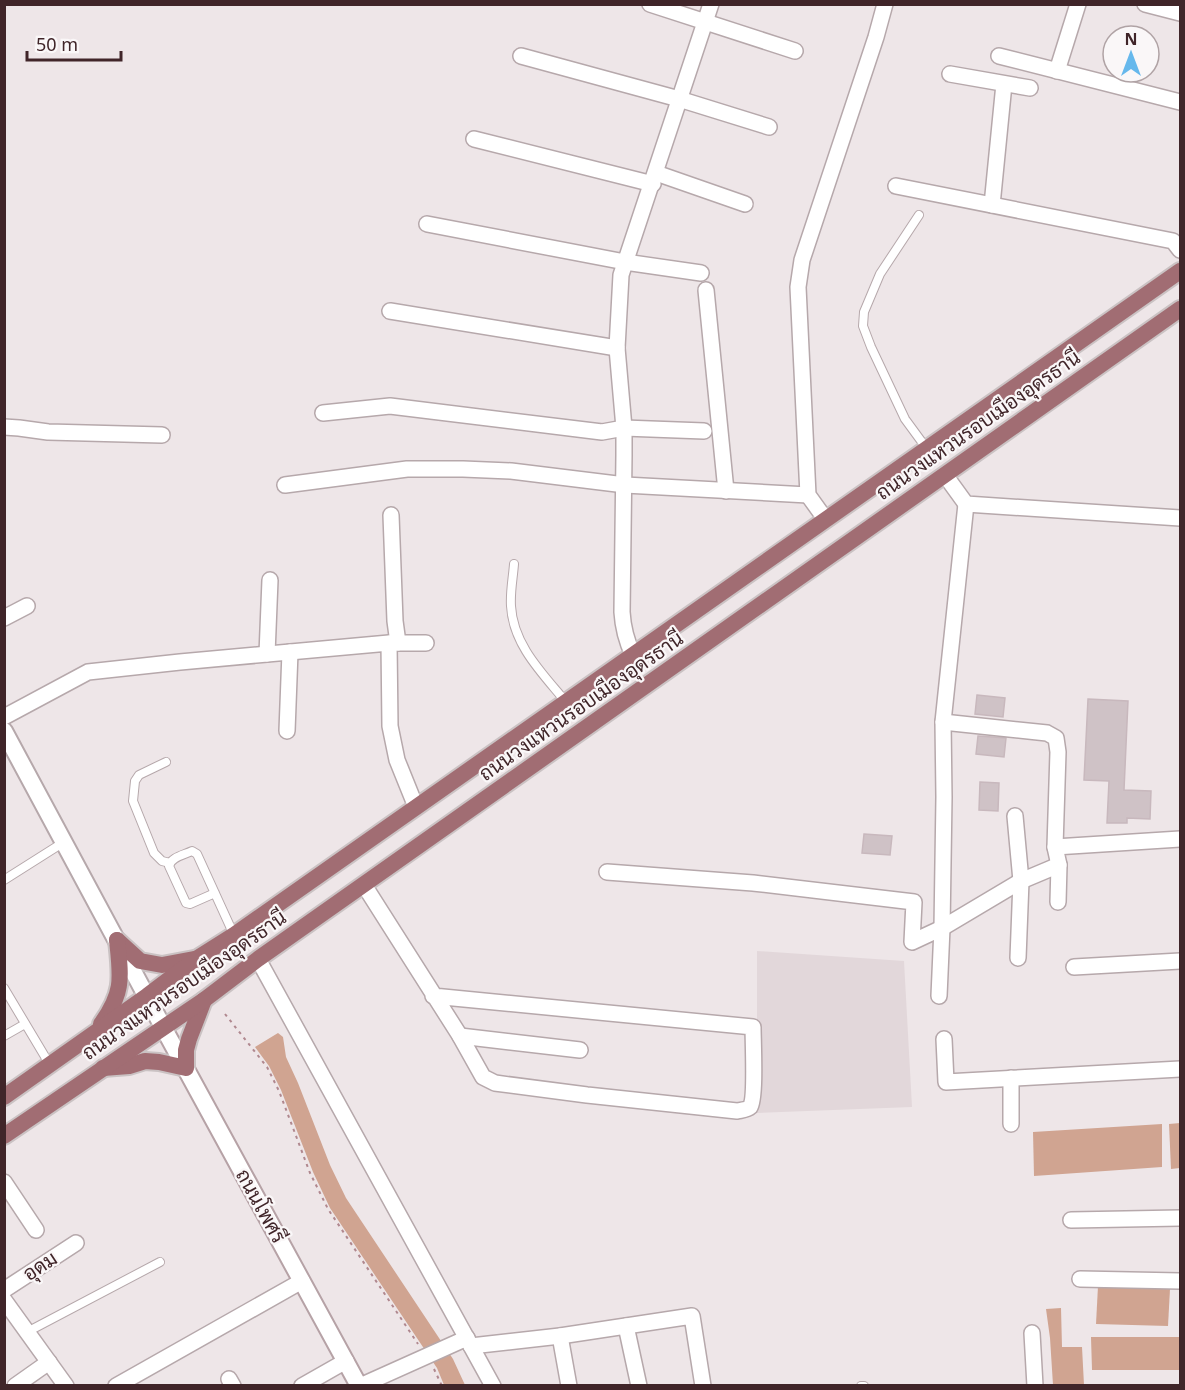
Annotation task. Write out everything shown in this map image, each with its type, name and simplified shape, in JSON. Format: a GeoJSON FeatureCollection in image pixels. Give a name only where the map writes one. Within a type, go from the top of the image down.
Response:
{"type":"FeatureCollection","features":[{"type":"Feature","properties":{"kind":"main road","name":"ถนนวงแหวนรอบเมืองอุดรธานี"},"geometry":{"type":"LineString","coordinates":[[4,1097],[196,959],[234,935],[1180,271]]}},
{"type":"Feature","properties":{"kind":"main road","name":"ถนนวงแหวนรอบเมืองอุดรธานี"},"geometry":{"type":"LineString","coordinates":[[4,1136],[204,1000],[258,959],[1180,309]]}},
{"type":"Feature","properties":{"kind":"main road","name":"ถนนโพศรี"},"geometry":{"type":"LineString","coordinates":[[7,742],[64,842],[360,1386]]}},
{"type":"Feature","properties":{"kind":"main road"},"geometry":{"type":"LineString","coordinates":[[117,940],[140,961],[162,964],[196,959]]}},
{"type":"Feature","properties":{"kind":"main road"},"geometry":{"type":"LineString","coordinates":[[97,1031],[112,1009],[119,990],[117,940]]}},
{"type":"Feature","properties":{"kind":"main road"},"geometry":{"type":"LineString","coordinates":[[102,1068],[152,1061],[186,1068],[186,1050],[204,1000]]}},
{"type":"Feature","properties":{"kind":"street"},"geometry":{"type":"LineString","coordinates":[[650,4],[795,51]]}},
{"type":"Feature","properties":{"kind":"street"},"geometry":{"type":"LineString","coordinates":[[633,655],[622,627],[624,428],[616,348],[621,275],[711,4]]}},
{"type":"Feature","properties":{"kind":"street"},"geometry":{"type":"LineString","coordinates":[[826,520],[808,495],[798,287],[802,260],[885,4]]}},
{"type":"Feature","properties":{"kind":"street"},"geometry":{"type":"LineString","coordinates":[[1057,71],[1078,4]]}},
{"type":"Feature","properties":{"kind":"street"},"geometry":{"type":"LineString","coordinates":[[1145,4],[1180,13]]}},
{"type":"Feature","properties":{"kind":"street"},"geometry":{"type":"LineString","coordinates":[[521,56],[679,99],[769,127]]}},
{"type":"Feature","properties":{"kind":"street"},"geometry":{"type":"LineString","coordinates":[[999,56],[1180,102]]}},
{"type":"Feature","properties":{"kind":"street"},"geometry":{"type":"LineString","coordinates":[[950,74],[1030,88]]}},
{"type":"Feature","properties":{"kind":"street"},"geometry":{"type":"LineString","coordinates":[[992,205],[1004,84]]}},
{"type":"Feature","properties":{"kind":"street"},"geometry":{"type":"LineString","coordinates":[[474,139],[654,179],[745,204]]}},
{"type":"Feature","properties":{"kind":"street"},"geometry":{"type":"LineString","coordinates":[[896,186],[1173,241],[1180,250]]}},
{"type":"Feature","properties":{"kind":"street"},"geometry":{"type":"LineString","coordinates":[[427,224],[625,262],[701,273]]}},
{"type":"Feature","properties":{"kind":"street"},"geometry":{"type":"LineString","coordinates":[[706,290],[726,491]]}},
{"type":"Feature","properties":{"kind":"street"},"geometry":{"type":"LineString","coordinates":[[390,311],[616,348]]}},
{"type":"Feature","properties":{"kind":"street"},"geometry":{"type":"LineString","coordinates":[[323,413],[390,406],[602,432],[624,428],[704,431]]}},
{"type":"Feature","properties":{"kind":"street"},"geometry":{"type":"LineString","coordinates":[[4,427],[48,432],[162,435]]}},
{"type":"Feature","properties":{"kind":"street"},"geometry":{"type":"LineString","coordinates":[[285,485],[407,469],[463,469],[511,471],[625,485],[808,495]]}},
{"type":"Feature","properties":{"kind":"street"},"geometry":{"type":"LineString","coordinates":[[939,996],[944,797],[943,722],[966,504],[945,475]]}},
{"type":"Feature","properties":{"kind":"street"},"geometry":{"type":"LineString","coordinates":[[966,504],[1180,518]]}},
{"type":"Feature","properties":{"kind":"street"},"geometry":{"type":"LineString","coordinates":[[391,515],[395,621],[390,726],[398,760],[416,807]]}},
{"type":"Feature","properties":{"kind":"street"},"geometry":{"type":"LineString","coordinates":[[267,654],[270,580]]}},
{"type":"Feature","properties":{"kind":"street"},"geometry":{"type":"LineString","coordinates":[[4,618],[27,606]]}},
{"type":"Feature","properties":{"kind":"street"},"geometry":{"type":"LineString","coordinates":[[4,717],[88,672],[290,652],[426,643]]}},
{"type":"Feature","properties":{"kind":"street"},"geometry":{"type":"LineString","coordinates":[[287,731],[290,652]]}},
{"type":"Feature","properties":{"kind":"street"},"geometry":{"type":"LineString","coordinates":[[943,722],[1047,733],[1056,738],[1058,752],[1055,847],[1059,865],[1058,902]]}},
{"type":"Feature","properties":{"kind":"street"},"geometry":{"type":"LineString","coordinates":[[1015,816],[1021,881],[1018,958]]}},
{"type":"Feature","properties":{"kind":"street"},"geometry":{"type":"LineString","coordinates":[[1055,847],[1180,839]]}},
{"type":"Feature","properties":{"kind":"street"},"geometry":{"type":"LineString","coordinates":[[607,872],[753,883],[914,903],[912,942],[942,928],[1021,881],[1059,865]]}},
{"type":"Feature","properties":{"kind":"street"},"geometry":{"type":"LineString","coordinates":[[364,885],[434,996],[460,1036],[483,1077],[495,1083],[587,1095],[737,1111],[751,1106],[753,1027],[434,996]]}},
{"type":"Feature","properties":{"kind":"street"},"geometry":{"type":"LineString","coordinates":[[258,959],[493,1386]]}},
{"type":"Feature","properties":{"kind":"street"},"geometry":{"type":"LineString","coordinates":[[1074,967],[1180,961]]}},
{"type":"Feature","properties":{"kind":"street"},"geometry":{"type":"LineString","coordinates":[[460,1036],[579,1050]]}},
{"type":"Feature","properties":{"kind":"street"},"geometry":{"type":"LineString","coordinates":[[944,1039],[946,1082],[1180,1068]]}},
{"type":"Feature","properties":{"kind":"street"},"geometry":{"type":"LineString","coordinates":[[1011,1078],[1011,1124]]}},
{"type":"Feature","properties":{"kind":"street"},"geometry":{"type":"LineString","coordinates":[[4,1182],[36,1230]]}},
{"type":"Feature","properties":{"kind":"street"},"geometry":{"type":"LineString","coordinates":[[1071,1220],[1180,1218]]}},
{"type":"Feature","properties":{"kind":"street","name":"อุดม"},"geometry":{"type":"LineString","coordinates":[[4,1290],[76,1243]]}},
{"type":"Feature","properties":{"kind":"street"},"geometry":{"type":"LineString","coordinates":[[1080,1279],[1180,1281]]}},
{"type":"Feature","properties":{"kind":"street"},"geometry":{"type":"LineString","coordinates":[[116,1386],[302,1281]]}},
{"type":"Feature","properties":{"kind":"street"},"geometry":{"type":"LineString","coordinates":[[4,1300],[66,1386]]}},
{"type":"Feature","properties":{"kind":"street"},"geometry":{"type":"LineString","coordinates":[[360,1386],[448,1346],[469,1342],[560,1336],[692,1316],[703,1386]]}},
{"type":"Feature","properties":{"kind":"street"},"geometry":{"type":"LineString","coordinates":[[626,1326],[639,1386]]}},
{"type":"Feature","properties":{"kind":"street"},"geometry":{"type":"LineString","coordinates":[[1032,1332],[1035,1386]]}},
{"type":"Feature","properties":{"kind":"street"},"geometry":{"type":"LineString","coordinates":[[560,1336],[570,1386]]}},
{"type":"Feature","properties":{"kind":"street"},"geometry":{"type":"LineString","coordinates":[[302,1386],[346,1361]]}},
{"type":"Feature","properties":{"kind":"street"},"geometry":{"type":"LineString","coordinates":[[15,1386],[49,1362]]}},
{"type":"Feature","properties":{"kind":"lane"},"geometry":{"type":"LineString","coordinates":[[919,214],[880,274],[864,312],[863,326],[905,419],[927,449]]}},
{"type":"Feature","properties":{"kind":"lane"},"geometry":{"type":"LineString","coordinates":[[514,564],[511,608],[515,627],[528,656],[566,702]]}},
{"type":"Feature","properties":{"kind":"lane"},"geometry":{"type":"LineString","coordinates":[[166,762],[139,775],[135,781],[133,801],[154,854],[162,861],[170,863]]}},
{"type":"Feature","properties":{"kind":"lane"},"geometry":{"type":"LineString","coordinates":[[4,880],[64,842]]}},
{"type":"Feature","properties":{"kind":"lane"},"geometry":{"type":"LineString","coordinates":[[215,893],[190,904],[186,903],[169,866],[172,860],[192,851],[197,854],[215,893],[234,935]]}},
{"type":"Feature","properties":{"kind":"lane"},"geometry":{"type":"LineString","coordinates":[[4,988],[50,1065]]}},
{"type":"Feature","properties":{"kind":"lane"},"geometry":{"type":"LineString","coordinates":[[4,1036],[25,1024]]}},
{"type":"Feature","properties":{"kind":"lane"},"geometry":{"type":"LineString","coordinates":[[27,1332],[160,1262]]}},
{"type":"Feature","properties":{"kind":"path"},"geometry":{"type":"LineString","coordinates":[[225,1014],[267,1067],[279,1091],[310,1173],[328,1209],[427,1356],[442,1386]]}},
{"type":"Feature","properties":{"kind":"shaded area"},"geometry":{"type":"Polygon","coordinates":[[[757,951],[904,961],[912,1107],[757,1113],[757,951]]]}},
{"type":"Feature","properties":{"kind":"shaded area"},"geometry":{"type":"Polygon","coordinates":[[[278,1033],[283,1037],[286,1057],[330,1165],[346,1198],[453,1359],[465,1385],[444,1385],[437,1368],[330,1208],[313,1172],[281,1090],[269,1066],[255,1047],[278,1033]]]}},
{"type":"Feature","properties":{"kind":"shaded area"},"geometry":{"type":"Polygon","coordinates":[[[1180,1123],[1180,1168],[1171,1169],[1169,1124],[1180,1123]]]}},
{"type":"Feature","properties":{"kind":"shaded area"},"geometry":{"type":"Polygon","coordinates":[[[1162,1124],[1162,1167],[1034,1176],[1033,1132],[1162,1124]]]}},
{"type":"Feature","properties":{"kind":"shaded area"},"geometry":{"type":"Polygon","coordinates":[[[1098,1286],[1170,1289],[1168,1326],[1096,1324],[1098,1286]]]}},
{"type":"Feature","properties":{"kind":"shaded area"},"geometry":{"type":"Polygon","coordinates":[[[1061,1308],[1062,1347],[1082,1347],[1084,1385],[1053,1385],[1046,1309],[1061,1308]]]}},
{"type":"Feature","properties":{"kind":"shaded area"},"geometry":{"type":"Polygon","coordinates":[[[1091,1337],[1180,1337],[1180,1370],[1092,1370],[1091,1337]]]}},
{"type":"Feature","properties":{"kind":"building"},"geometry":{"type":"Polygon","coordinates":[[[977,695],[1005,698],[1003,717],[975,714],[977,695]]]}},
{"type":"Feature","properties":{"kind":"building"},"geometry":{"type":"Polygon","coordinates":[[[1088,699],[1128,701],[1124,790],[1151,791],[1150,819],[1127,818],[1127,823],[1107,823],[1109,781],[1084,780],[1088,699]]]}},
{"type":"Feature","properties":{"kind":"building"},"geometry":{"type":"Polygon","coordinates":[[[978,736],[1006,738],[1004,757],[976,754],[978,736]]]}},
{"type":"Feature","properties":{"kind":"building"},"geometry":{"type":"Polygon","coordinates":[[[980,782],[999,783],[998,811],[979,810],[980,782]]]}},
{"type":"Feature","properties":{"kind":"building"},"geometry":{"type":"Polygon","coordinates":[[[864,834],[892,836],[890,855],[862,853],[864,834]]]}}]}
